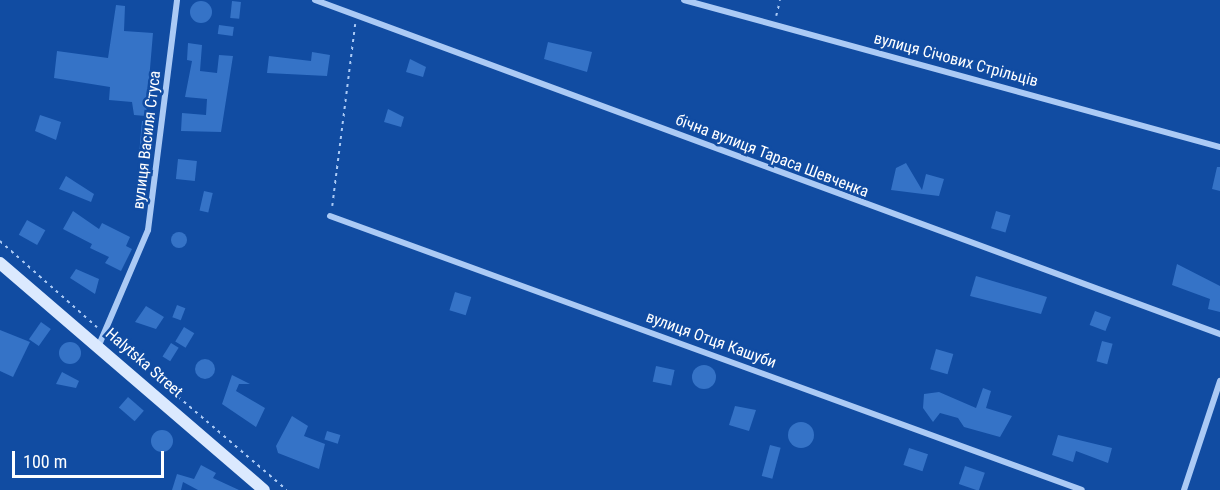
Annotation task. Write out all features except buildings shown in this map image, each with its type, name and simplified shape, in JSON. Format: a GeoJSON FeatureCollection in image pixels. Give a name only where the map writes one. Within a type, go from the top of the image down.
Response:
{"type":"FeatureCollection","features":[{"type":"Feature","properties":{"kind":"street","name":"вулиця Василя Стуса"},"geometry":{"type":"LineString","coordinates":[[101,339],[148,230],[177,0]]}},
{"type":"Feature","properties":{"kind":"street","name":"бічна вулиця Тараса Шевченка"},"geometry":{"type":"LineString","coordinates":[[315,0],[972,247],[1220,334]]}},
{"type":"Feature","properties":{"kind":"street","name":"вулиця Січових Стрільців"},"geometry":{"type":"LineString","coordinates":[[684,0],[1220,147]]}},
{"type":"Feature","properties":{"kind":"street","name":"вулиця Отця Кашуби"},"geometry":{"type":"LineString","coordinates":[[330,216],[1082,490]]}},
{"type":"Feature","properties":{"kind":"street","name":"Halytska Street"},"geometry":{"type":"LineString","coordinates":[[0,263],[101,339],[262,490]]}},
{"type":"Feature","properties":{"kind":"street"},"geometry":{"type":"LineString","coordinates":[[1184,490],[1220,382]]}},
{"type":"Feature","properties":{"kind":"path"},"geometry":{"type":"LineString","coordinates":[[774,26],[780,0]]}},
{"type":"Feature","properties":{"kind":"path"},"geometry":{"type":"LineString","coordinates":[[330,216],[357,14]]}},
{"type":"Feature","properties":{"kind":"path"},"geometry":{"type":"LineString","coordinates":[[0,241],[101,339],[287,490]]}}]}
